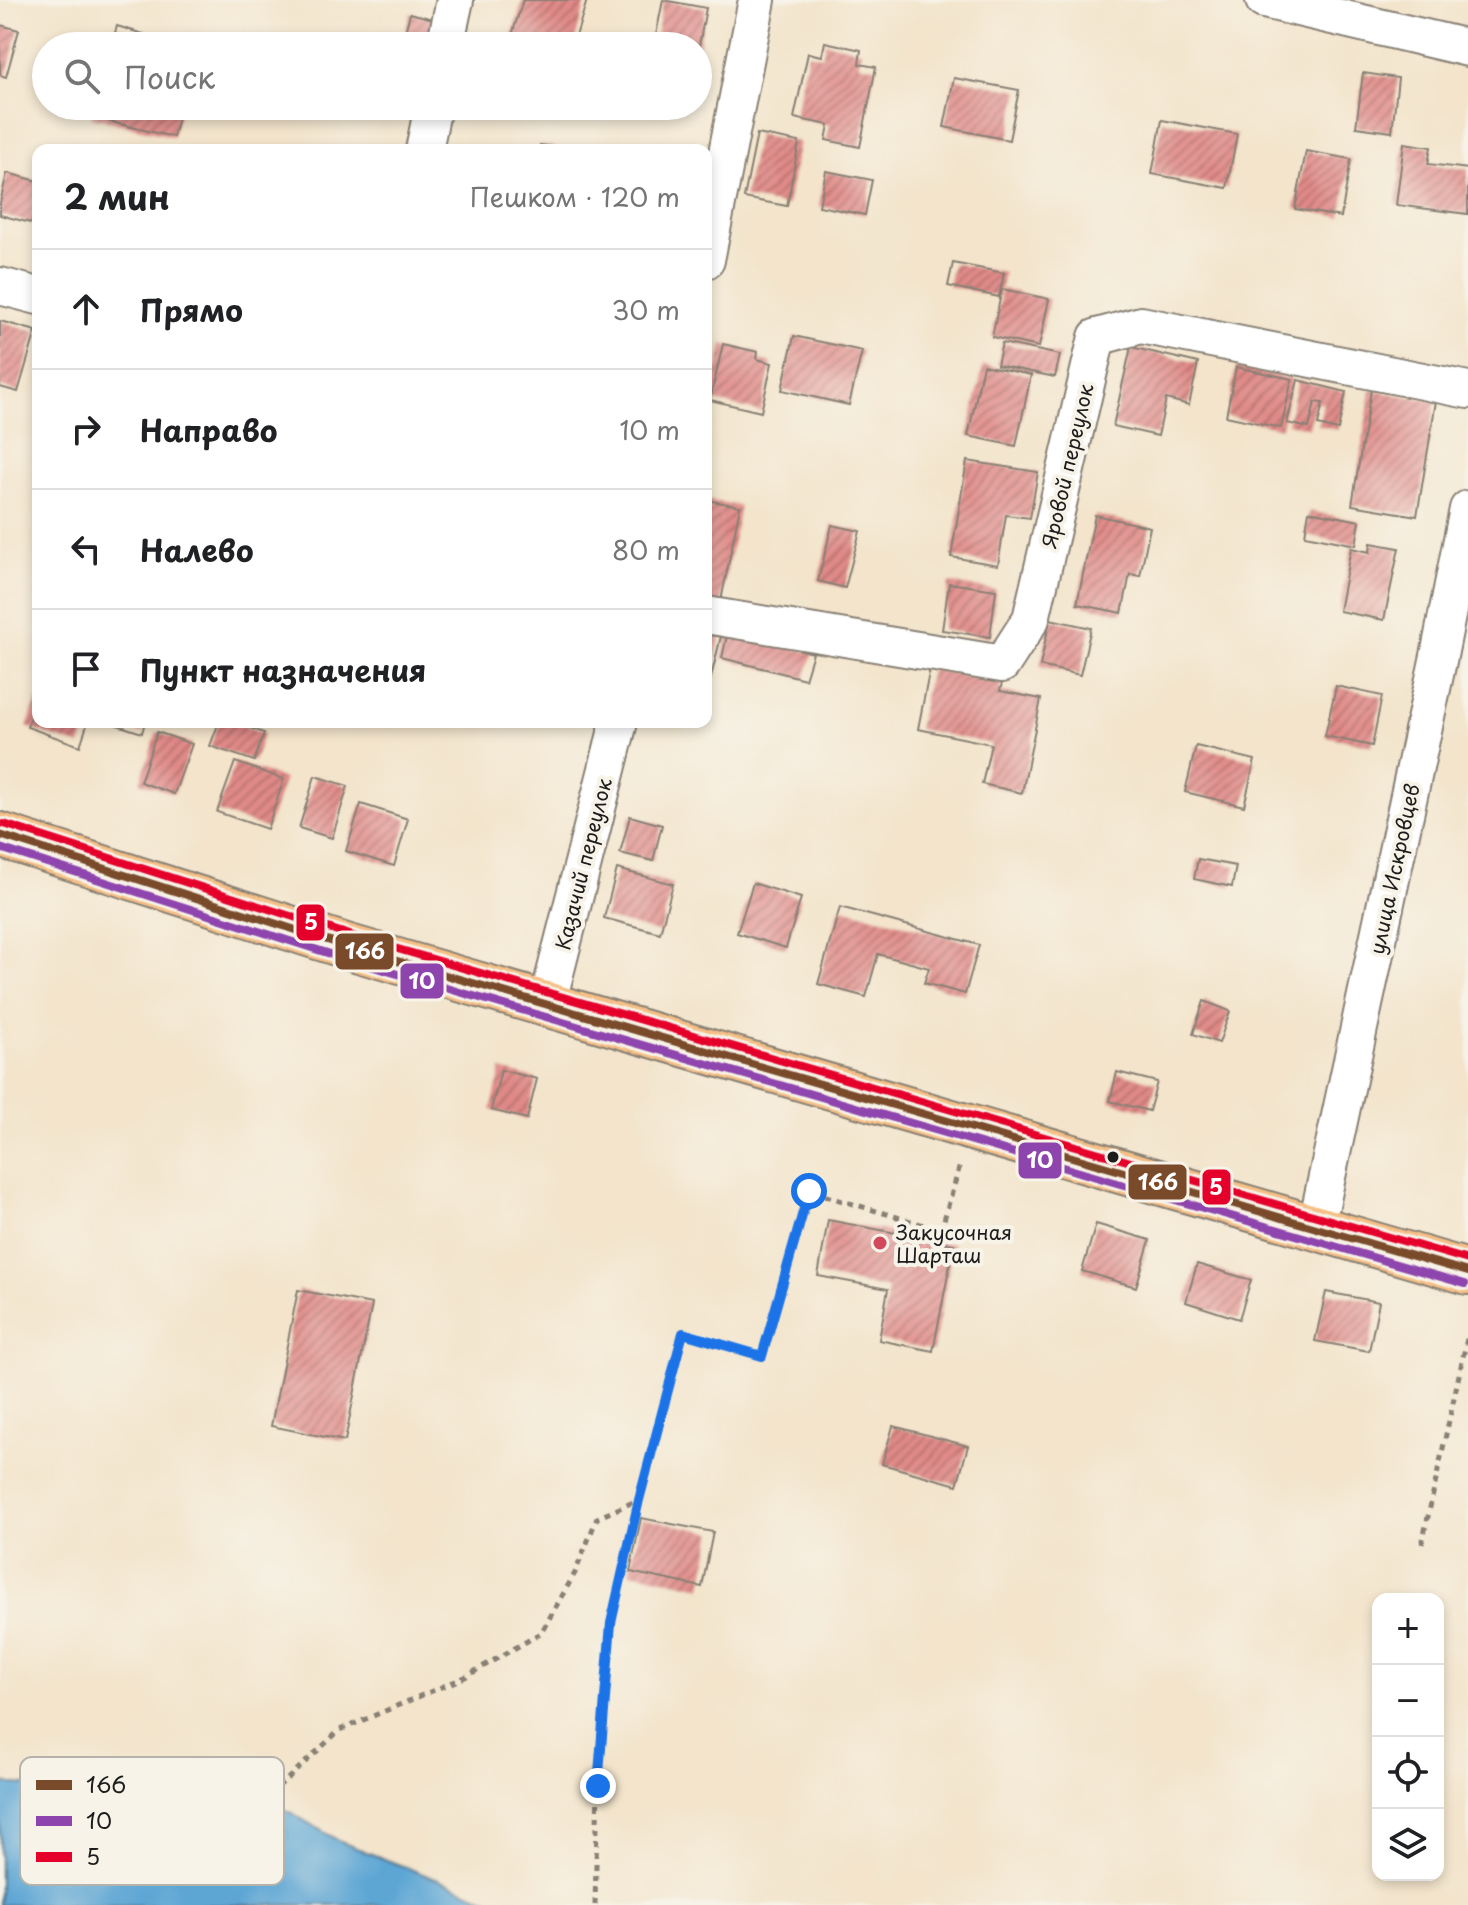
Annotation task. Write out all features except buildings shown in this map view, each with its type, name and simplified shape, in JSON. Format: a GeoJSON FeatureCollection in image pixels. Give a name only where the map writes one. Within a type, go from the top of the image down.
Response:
{"type":"FeatureCollection","features":[{"type":"Feature","properties":{"kind":"main road"},"geometry":{"type":"LineString","coordinates":[[0,835],[349,947],[1468,1272]]}},
{"type":"Feature","properties":{"kind":"street"},"geometry":{"type":"LineString","coordinates":[[448,32],[455,0]]}},
{"type":"Feature","properties":{"kind":"street"},"geometry":{"type":"LineString","coordinates":[[712,229],[757,0]]}},
{"type":"Feature","properties":{"kind":"street"},"geometry":{"type":"LineString","coordinates":[[1264,0],[1468,48]]}},
{"type":"Feature","properties":{"kind":"street"},"geometry":{"type":"LineString","coordinates":[[425,144],[430,120]]}},
{"type":"Feature","properties":{"kind":"street"},"geometry":{"type":"LineString","coordinates":[[0,286],[32,294]]}},
{"type":"Feature","properties":{"kind":"street","name":"Яровой переулок"},"geometry":{"type":"LineString","coordinates":[[712,616],[1002,664],[1031,619],[1097,337],[1141,325],[1468,390]]}},
{"type":"Feature","properties":{"kind":"street","name":"улица Искровцев"},"geometry":{"type":"LineString","coordinates":[[1316,1228],[1468,509]]}},
{"type":"Feature","properties":{"kind":"street","name":"Казачий переулок"},"geometry":{"type":"LineString","coordinates":[[547,1005],[617,728]]}},
{"type":"Feature","properties":{"kind":"path"},"geometry":{"type":"LineString","coordinates":[[595,1905],[598,1786],[611,1623],[639,1500],[683,1333],[762,1356],[809,1191],[941,1230],[961,1160]]}},
{"type":"Feature","properties":{"kind":"path"},"geometry":{"type":"LineString","coordinates":[[1422,1544],[1468,1334]]}},
{"type":"Feature","properties":{"kind":"path"},"geometry":{"type":"LineString","coordinates":[[284,1782],[340,1730],[465,1677],[541,1633],[575,1573],[597,1518],[639,1500]]}},
{"type":"Feature","properties":{"kind":"water"},"geometry":{"type":"Polygon","coordinates":[[[0,1781],[20,1785],[20,1885],[284,1885],[284,1809],[341,1842],[490,1900],[494,1905],[0,1905],[0,1781]]]}},
{"type":"Feature","properties":{"kind":"transit line","name":"5"},"geometry":{"type":"LineString","coordinates":[[4,824],[353,936],[1468,1260]]}},
{"type":"Feature","properties":{"kind":"transit line","name":"166"},"geometry":{"type":"LineString","coordinates":[[0,835],[349,947],[1468,1272]]}},
{"type":"Feature","properties":{"kind":"transit line","name":"10"},"geometry":{"type":"LineString","coordinates":[[0,848],[346,959],[1465,1284]]}},
{"type":"Feature","properties":{"kind":"place","name":"Закусочная Шарташ"},"geometry":{"type":"Point","coordinates":[880,1243]}},
{"type":"Feature","properties":{"kind":"route"},"geometry":{"type":"LineString","coordinates":[[598,1786],[611,1623],[639,1500],[683,1333],[762,1356],[809,1191]]}}]}
